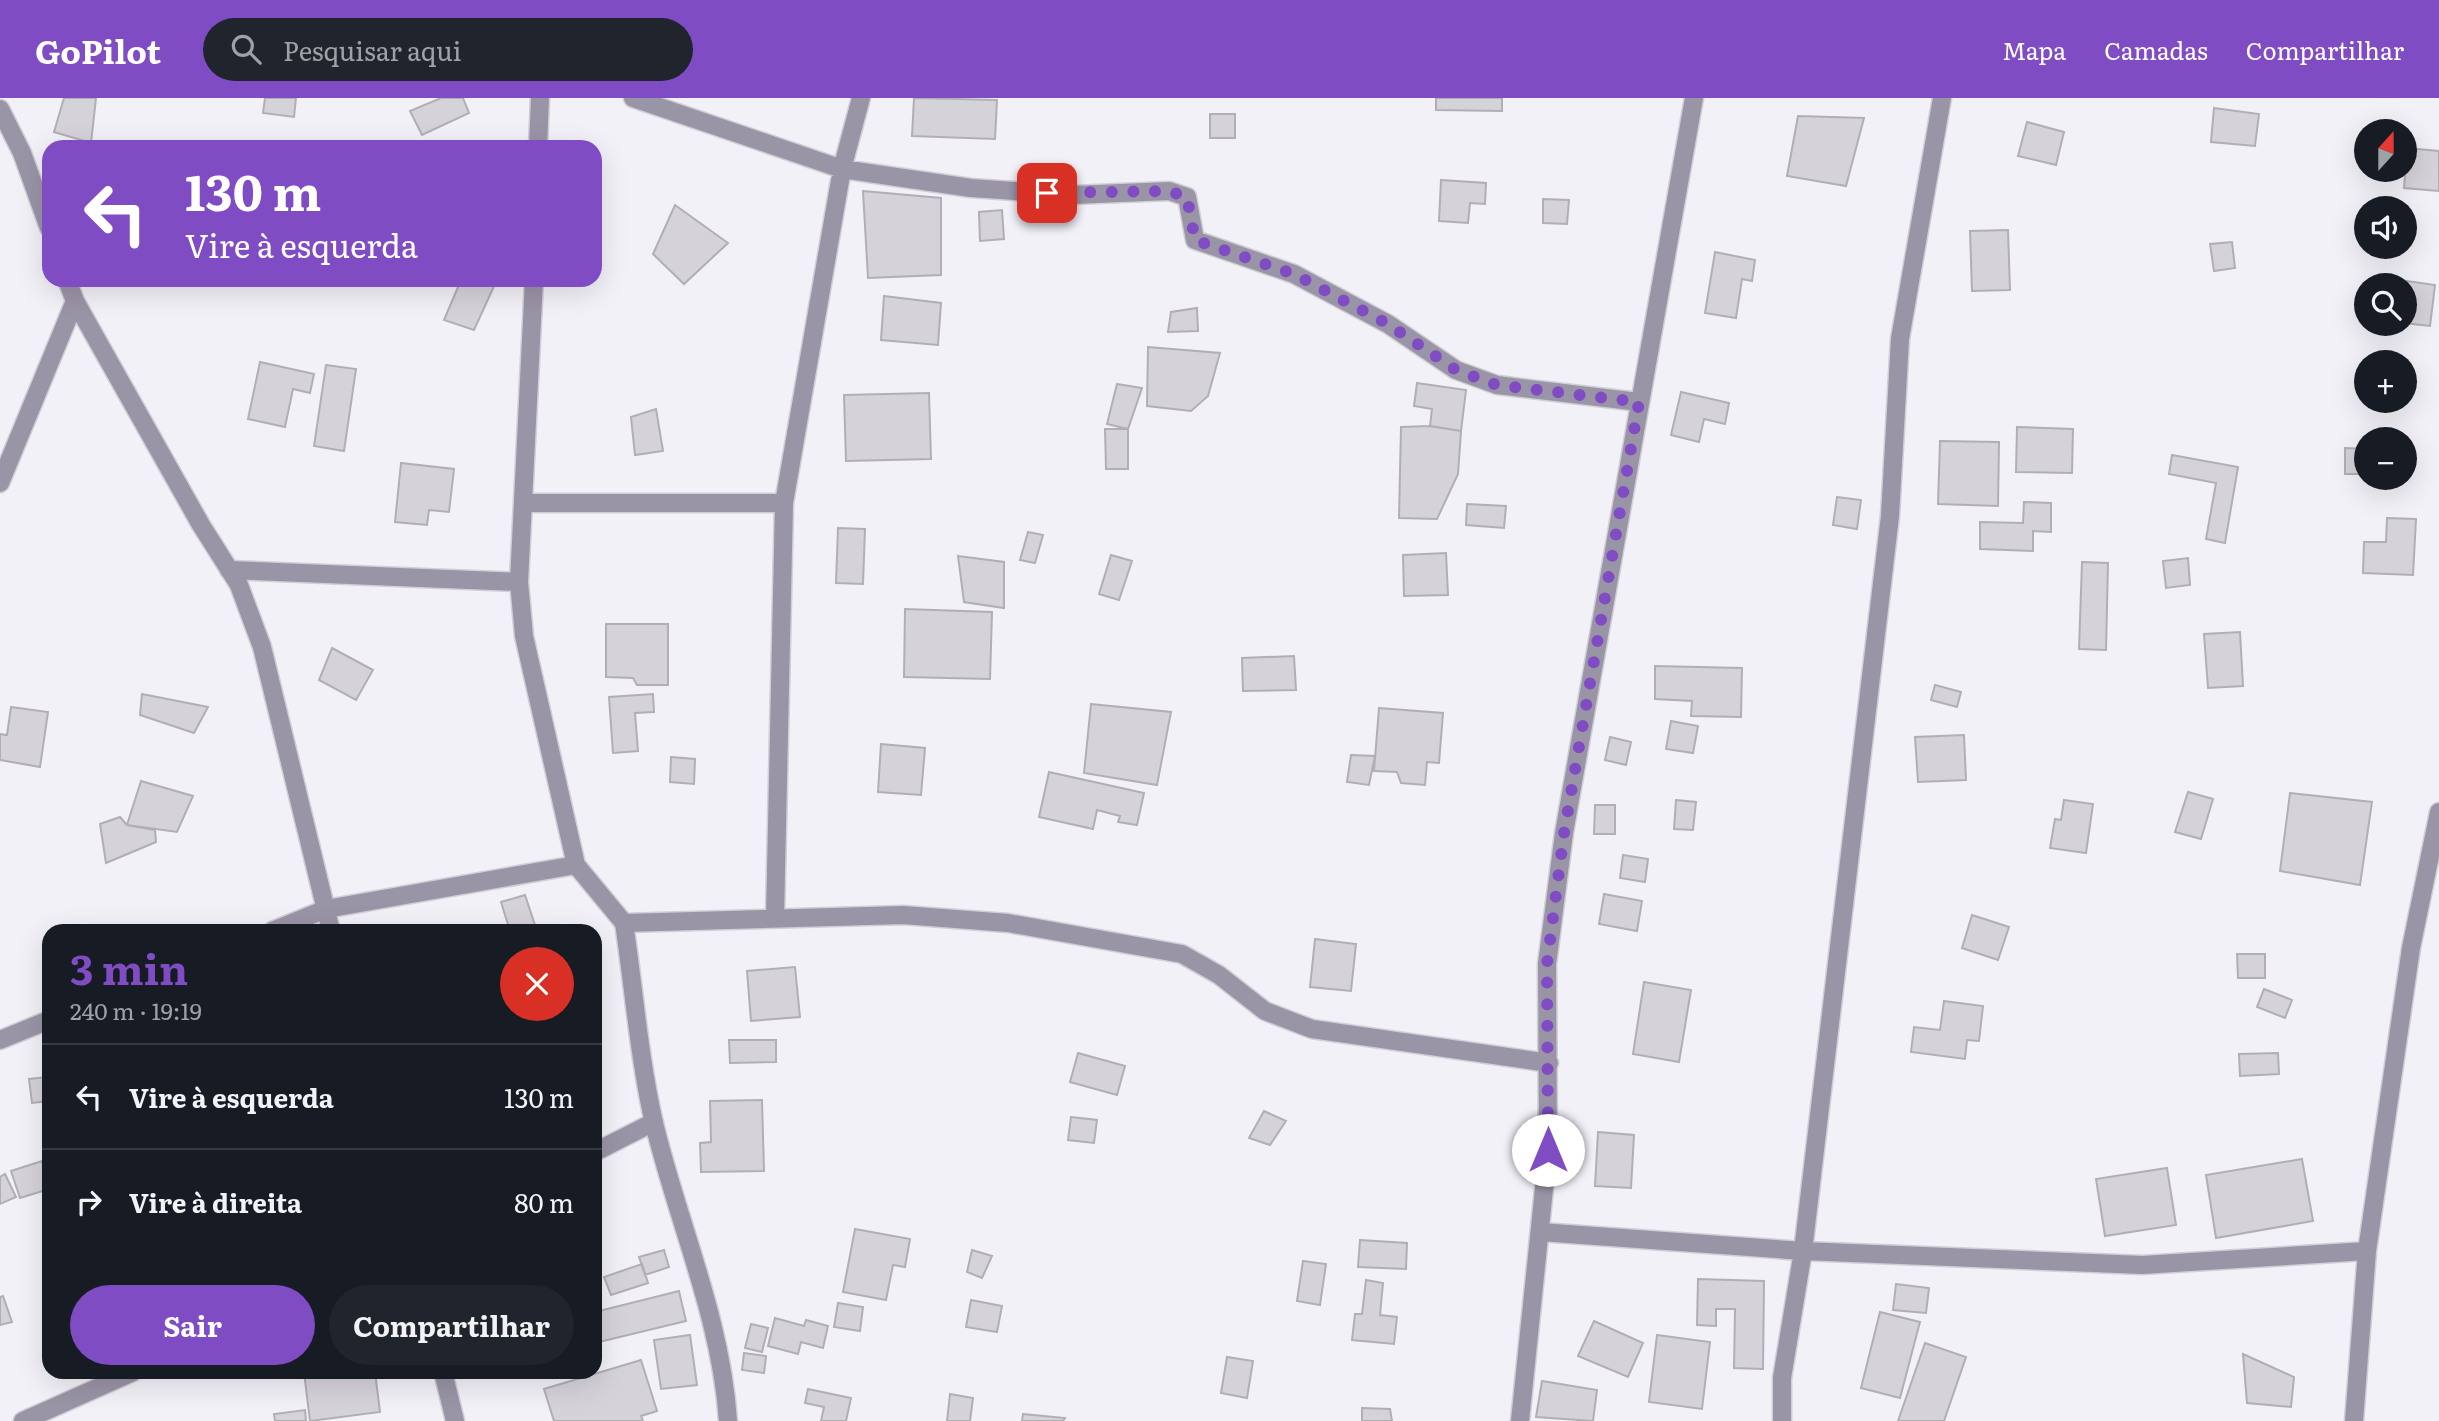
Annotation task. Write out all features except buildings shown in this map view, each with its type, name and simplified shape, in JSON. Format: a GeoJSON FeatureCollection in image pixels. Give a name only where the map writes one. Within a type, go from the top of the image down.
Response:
{"type":"FeatureCollection","features":[{"type":"Feature","properties":{"kind":"street"},"geometry":{"type":"LineString","coordinates":[[538,140],[540,98]]}},
{"type":"Feature","properties":{"kind":"street"},"geometry":{"type":"LineString","coordinates":[[633,98],[842,169],[983,189],[1073,195],[1169,191],[1187,197],[1195,240],[1294,274],[1388,324],[1456,370],[1497,385],[1639,402]]}},
{"type":"Feature","properties":{"kind":"street"},"geometry":{"type":"LineString","coordinates":[[775,918],[784,503],[842,169],[861,98]]}},
{"type":"Feature","properties":{"kind":"street"},"geometry":{"type":"LineString","coordinates":[[1520,1421],[1548,1150],[1547,964],[1564,833],[1694,98]]}},
{"type":"Feature","properties":{"kind":"street"},"geometry":{"type":"LineString","coordinates":[[1782,1421],[1782,1378],[1803,1251],[1890,516],[1900,339],[1942,98]]}},
{"type":"Feature","properties":{"kind":"street"},"geometry":{"type":"LineString","coordinates":[[0,109],[22,153],[42,209]]}},
{"type":"Feature","properties":{"kind":"street"},"geometry":{"type":"LineString","coordinates":[[70,287],[201,525],[239,585],[262,647],[329,924]]}},
{"type":"Feature","properties":{"kind":"street"},"geometry":{"type":"LineString","coordinates":[[534,287],[519,582],[524,636],[576,865],[624,923],[654,1122],[716,1331],[726,1378],[728,1421]]}},
{"type":"Feature","properties":{"kind":"street"},"geometry":{"type":"LineString","coordinates":[[0,484],[75,301]]}},
{"type":"Feature","properties":{"kind":"street"},"geometry":{"type":"LineString","coordinates":[[523,503],[784,503]]}},
{"type":"Feature","properties":{"kind":"street"},"geometry":{"type":"LineString","coordinates":[[229,570],[519,582]]}},
{"type":"Feature","properties":{"kind":"street"},"geometry":{"type":"LineString","coordinates":[[2354,1421],[2367,1251],[2411,948],[2430,895],[2439,812]]}},
{"type":"Feature","properties":{"kind":"street"},"geometry":{"type":"LineString","coordinates":[[289,924],[326,909],[576,865]]}},
{"type":"Feature","properties":{"kind":"street"},"geometry":{"type":"LineString","coordinates":[[624,923],[903,915],[1008,923],[1182,954],[1219,975],[1265,1011],[1312,1029],[1549,1063]]}},
{"type":"Feature","properties":{"kind":"street"},"geometry":{"type":"LineString","coordinates":[[0,1040],[42,1023]]}},
{"type":"Feature","properties":{"kind":"street"},"geometry":{"type":"LineString","coordinates":[[602,1148],[654,1122]]}},
{"type":"Feature","properties":{"kind":"street"},"geometry":{"type":"LineString","coordinates":[[1540,1233],[1803,1251],[2141,1265],[2367,1251]]}},
{"type":"Feature","properties":{"kind":"street"},"geometry":{"type":"LineString","coordinates":[[23,1421],[117,1379]]}},
{"type":"Feature","properties":{"kind":"street"},"geometry":{"type":"LineString","coordinates":[[445,1379],[455,1421]]}},
{"type":"Feature","properties":{"kind":"route"},"geometry":{"type":"LineString","coordinates":[[1047,193],[1073,195],[1169,191],[1187,197],[1195,240],[1294,274],[1388,324],[1456,370],[1497,385],[1639,402],[1564,833],[1547,964],[1548,1150]]}}]}
